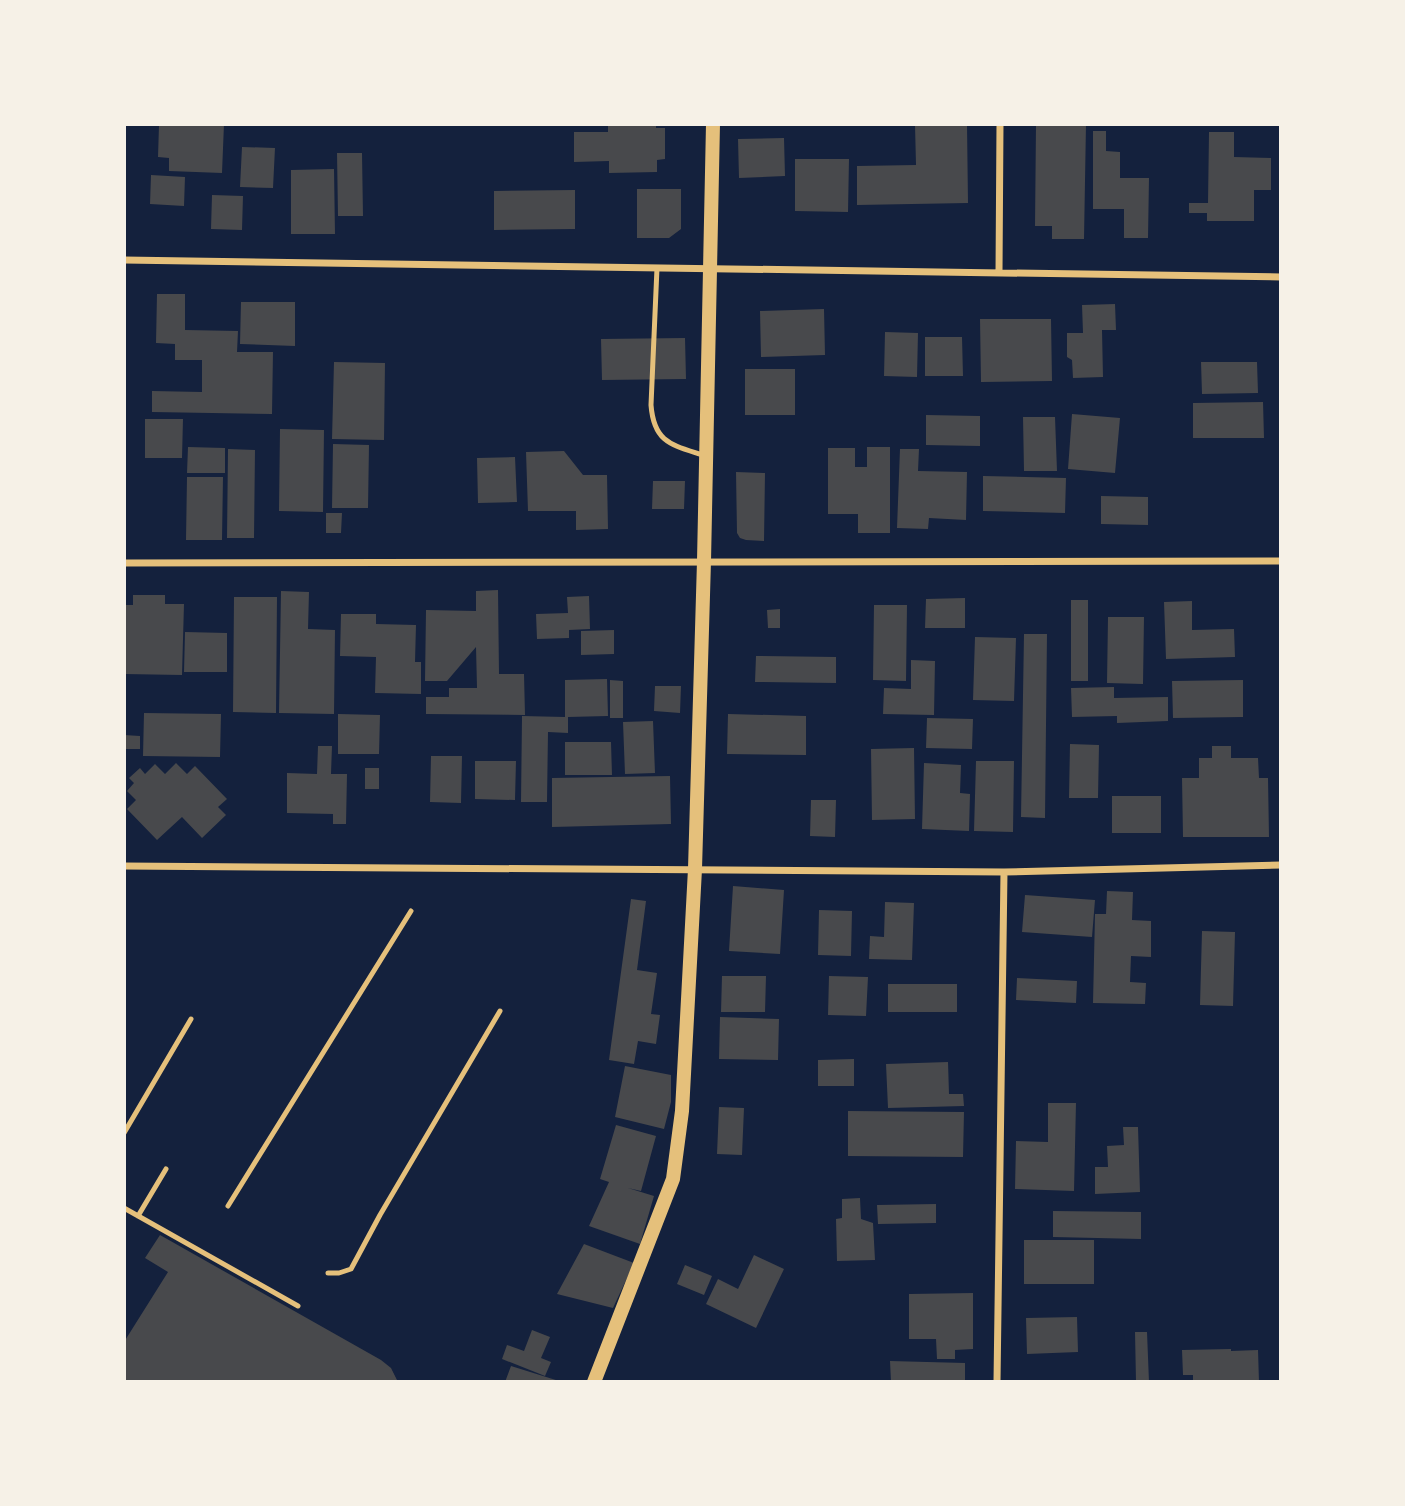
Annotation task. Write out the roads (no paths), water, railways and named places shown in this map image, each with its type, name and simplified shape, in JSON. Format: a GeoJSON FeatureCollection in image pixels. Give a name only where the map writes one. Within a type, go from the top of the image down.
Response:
{"type":"FeatureCollection","features":[{"type":"Feature","properties":{"kind":"main road"},"geometry":{"type":"LineString","coordinates":[[594,1382],[673,1179],[682,1111],[695,869],[713,124]]}},
{"type":"Feature","properties":{"kind":"street"},"geometry":{"type":"LineString","coordinates":[[999,273],[1000,124]]}},
{"type":"Feature","properties":{"kind":"street"},"geometry":{"type":"LineString","coordinates":[[124,260],[1281,277]]}},
{"type":"Feature","properties":{"kind":"street"},"geometry":{"type":"LineString","coordinates":[[124,563],[1281,561]]}},
{"type":"Feature","properties":{"kind":"street"},"geometry":{"type":"LineString","coordinates":[[124,866],[1004,872],[1281,865]]}},
{"type":"Feature","properties":{"kind":"street"},"geometry":{"type":"LineString","coordinates":[[998,1382],[1004,872]]}},
{"type":"Feature","properties":{"kind":"lane"},"geometry":{"type":"LineString","coordinates":[[657,268],[652,422],[657,433],[670,444],[707,456]]}},
{"type":"Feature","properties":{"kind":"lane"},"geometry":{"type":"LineString","coordinates":[[228,1206],[411,911]]}},
{"type":"Feature","properties":{"kind":"lane"},"geometry":{"type":"LineString","coordinates":[[328,1273],[351,1269],[386,1203],[500,1011]]}},
{"type":"Feature","properties":{"kind":"lane"},"geometry":{"type":"LineString","coordinates":[[124,1133],[191,1018]]}},
{"type":"Feature","properties":{"kind":"lane"},"geometry":{"type":"LineString","coordinates":[[138,1216],[166,1169]]}},
{"type":"Feature","properties":{"kind":"lane"},"geometry":{"type":"LineString","coordinates":[[124,1208],[298,1306]]}}]}
